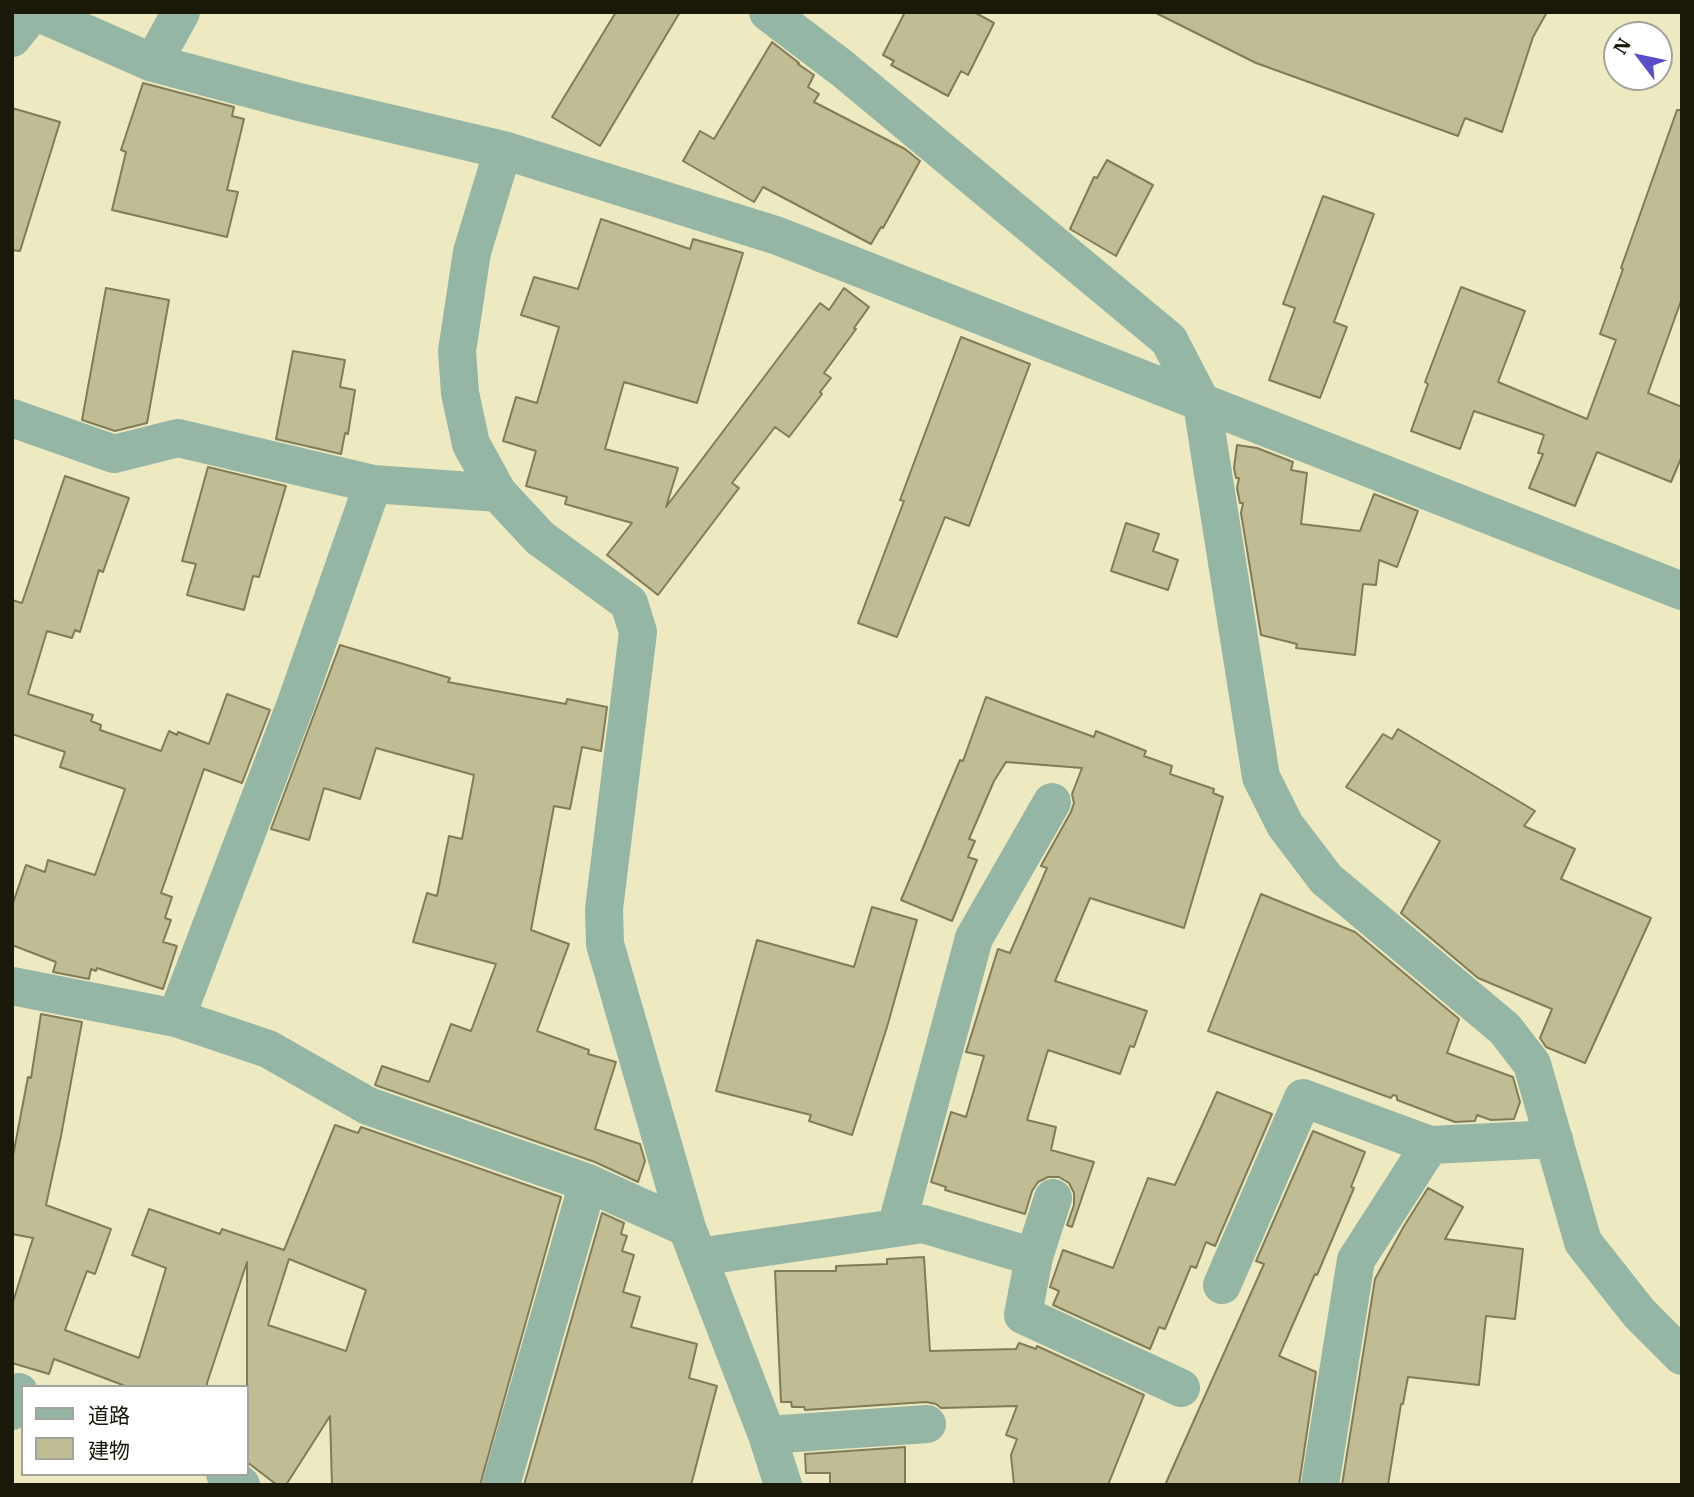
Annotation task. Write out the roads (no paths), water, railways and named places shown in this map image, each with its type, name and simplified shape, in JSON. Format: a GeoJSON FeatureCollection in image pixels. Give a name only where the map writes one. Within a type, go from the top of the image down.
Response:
{"type":"FeatureCollection","features":[{"type":"Feature","properties":{"kind":"street"},"geometry":{"type":"LineString","coordinates":[[12,38],[35,12],[153,63],[299,102],[503,150],[778,236],[1682,591]]}},
{"type":"Feature","properties":{"kind":"street"},"geometry":{"type":"LineString","coordinates":[[153,63],[181,12]]}},
{"type":"Feature","properties":{"kind":"street"},"geometry":{"type":"LineString","coordinates":[[768,12],[843,69],[1169,340],[1202,404],[1261,778],[1285,825],[1326,879],[1505,1029],[1532,1064],[1583,1242],[1639,1313],[1682,1356]]}},
{"type":"Feature","properties":{"kind":"street"},"geometry":{"type":"LineString","coordinates":[[503,150],[472,252],[457,351],[460,393],[471,443],[498,493],[540,538],[629,603],[638,632],[604,909],[605,944],[693,1242],[783,1485]]}},
{"type":"Feature","properties":{"kind":"street"},"geometry":{"type":"LineString","coordinates":[[12,418],[114,454],[178,438],[373,484],[498,493]]}},
{"type":"Feature","properties":{"kind":"street"},"geometry":{"type":"LineString","coordinates":[[176,1018],[295,706],[373,484]]}},
{"type":"Feature","properties":{"kind":"street"},"geometry":{"type":"LineString","coordinates":[[896,1228],[974,939],[1052,802]]}},
{"type":"Feature","properties":{"kind":"street"},"geometry":{"type":"LineString","coordinates":[[12,986],[176,1018],[268,1049],[368,1105],[588,1183],[693,1242],[923,1224],[1034,1257]]}},
{"type":"Feature","properties":{"kind":"street"},"geometry":{"type":"LineString","coordinates":[[1222,1285],[1303,1098],[1430,1144],[1554,1139]]}},
{"type":"Feature","properties":{"kind":"street"},"geometry":{"type":"LineString","coordinates":[[1320,1485],[1356,1260],[1430,1144]]}},
{"type":"Feature","properties":{"kind":"street"},"geometry":{"type":"LineString","coordinates":[[501,1485],[588,1183]]}},
{"type":"Feature","properties":{"kind":"street"},"geometry":{"type":"LineString","coordinates":[[1053,1198],[1034,1257],[1023,1315],[1181,1388]]}},
{"type":"Feature","properties":{"kind":"street"},"geometry":{"type":"LineString","coordinates":[[767,1436],[928,1424]]}}]}
